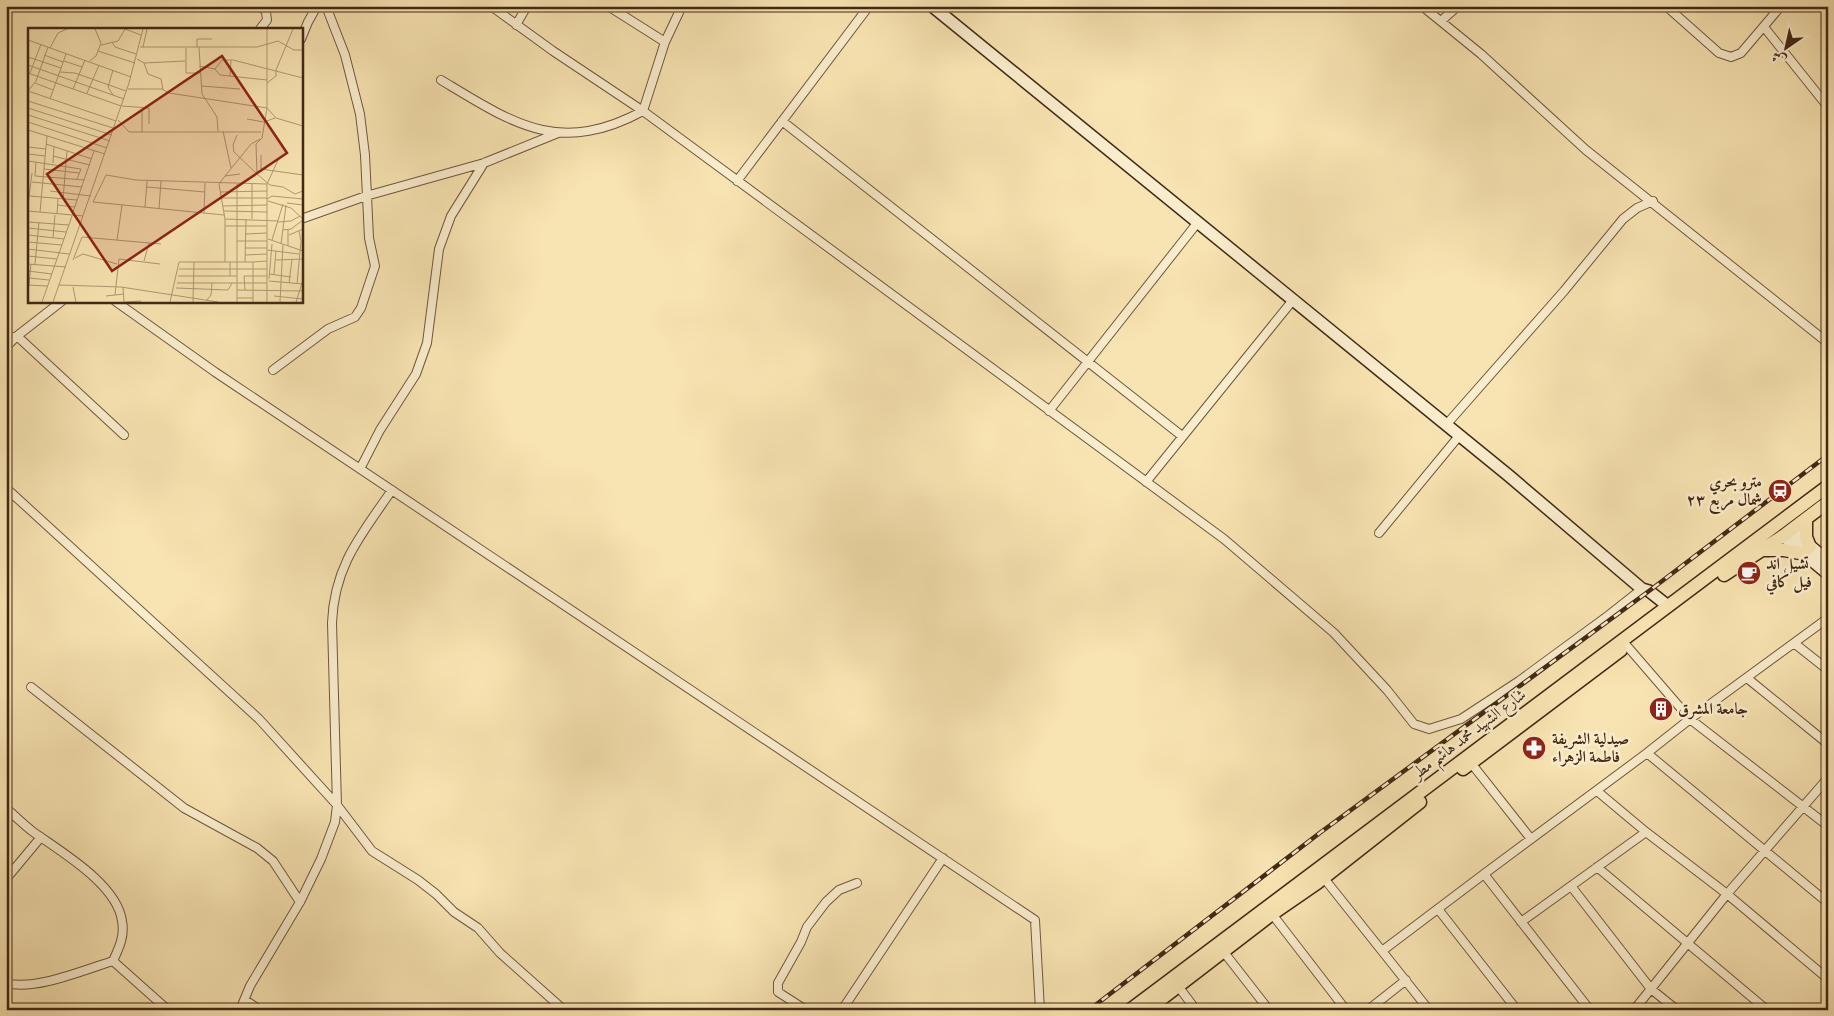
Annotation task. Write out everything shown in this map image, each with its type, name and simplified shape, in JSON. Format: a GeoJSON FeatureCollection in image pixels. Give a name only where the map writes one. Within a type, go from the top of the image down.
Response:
{"type":"FeatureCollection","features":[{"type":"Feature","properties":{"kind":"main road","name":"شارع الشهيد محمد هاشم مطر"},"geometry":{"type":"LineString","coordinates":[[1130,1010],[1828,486]]}},
{"type":"Feature","properties":{"kind":"main road","name":"شارع الشهيد محمد هاشم مطر"},"geometry":{"type":"LineString","coordinates":[[1147,1010],[1272,914],[1324,878],[1471,763],[1627,646],[1729,571],[1787,533],[1828,502]]}},
{"type":"Feature","properties":{"kind":"main road"},"geometry":{"type":"LineString","coordinates":[[1762,550],[1807,550],[1806,519]]}},
{"type":"Feature","properties":{"kind":"street"},"geometry":{"type":"LineString","coordinates":[[261,6],[266,12],[267,20],[261,28]]}},
{"type":"Feature","properties":{"kind":"street"},"geometry":{"type":"LineString","coordinates":[[302,37],[317,6]]}},
{"type":"Feature","properties":{"kind":"street"},"geometry":{"type":"LineString","coordinates":[[273,370],[328,329],[352,320],[360,312],[375,263],[369,238],[363,134],[356,94],[345,55],[326,6]]}},
{"type":"Feature","properties":{"kind":"street"},"geometry":{"type":"LineString","coordinates":[[491,6],[643,111],[1224,540],[1334,633],[1387,690],[1414,724],[1429,729],[1461,719],[1609,615],[1642,589]]}},
{"type":"Feature","properties":{"kind":"street"},"geometry":{"type":"LineString","coordinates":[[516,24],[527,6]]}},
{"type":"Feature","properties":{"kind":"street"},"geometry":{"type":"LineString","coordinates":[[608,6],[665,42]]}},
{"type":"Feature","properties":{"kind":"street"},"geometry":{"type":"LineString","coordinates":[[302,219],[366,196],[484,163],[496,156],[558,134],[596,130],[620,123],[643,111],[665,42],[682,6]]}},
{"type":"Feature","properties":{"kind":"street"},"geometry":{"type":"LineString","coordinates":[[737,181],[869,6]]}},
{"type":"Feature","properties":{"kind":"street"},"geometry":{"type":"LineString","coordinates":[[932,6],[1446,425],[1642,589],[1649,591],[1668,606]]}},
{"type":"Feature","properties":{"kind":"street"},"geometry":{"type":"LineString","coordinates":[[1422,6],[1481,54],[1586,150],[1653,201],[1828,342]]}},
{"type":"Feature","properties":{"kind":"street"},"geometry":{"type":"LineString","coordinates":[[1441,21],[1458,6]]}},
{"type":"Feature","properties":{"kind":"street"},"geometry":{"type":"LineString","coordinates":[[1666,6],[1719,53],[1727,57],[1741,53],[1781,6]]}},
{"type":"Feature","properties":{"kind":"street"},"geometry":{"type":"LineString","coordinates":[[1764,27],[1828,107]]}},
{"type":"Feature","properties":{"kind":"street"},"geometry":{"type":"LineString","coordinates":[[441,80],[512,120],[530,128],[558,134]]}},
{"type":"Feature","properties":{"kind":"street"},"geometry":{"type":"LineString","coordinates":[[782,122],[1182,436]]}},
{"type":"Feature","properties":{"kind":"street"},"geometry":{"type":"LineString","coordinates":[[360,469],[380,430],[416,374],[426,343],[439,249],[451,216],[484,163]]}},
{"type":"Feature","properties":{"kind":"street"},"geometry":{"type":"LineString","coordinates":[[1446,425],[1564,290],[1623,219],[1637,208],[1653,201]]}},
{"type":"Feature","properties":{"kind":"street"},"geometry":{"type":"LineString","coordinates":[[1049,411],[1198,222]]}},
{"type":"Feature","properties":{"kind":"street"},"geometry":{"type":"LineString","coordinates":[[1146,482],[1293,300]]}},
{"type":"Feature","properties":{"kind":"street"},"geometry":{"type":"LineString","coordinates":[[6,347],[17,336],[61,302]]}},
{"type":"Feature","properties":{"kind":"street"},"geometry":{"type":"LineString","coordinates":[[116,302],[215,372],[1035,920],[1040,1010]]}},
{"type":"Feature","properties":{"kind":"street"},"geometry":{"type":"LineString","coordinates":[[6,339],[17,336]]}},
{"type":"Feature","properties":{"kind":"street"},"geometry":{"type":"LineString","coordinates":[[17,336],[124,435]]}},
{"type":"Feature","properties":{"kind":"street"},"geometry":{"type":"LineString","coordinates":[[1379,533],[1459,436]]}},
{"type":"Feature","properties":{"kind":"street"},"geometry":{"type":"LineString","coordinates":[[6,488],[259,719],[337,805],[372,851],[418,880],[454,912],[478,928],[500,953],[564,1010]]}},
{"type":"Feature","properties":{"kind":"street"},"geometry":{"type":"LineString","coordinates":[[240,1010],[250,986],[300,902],[329,840],[335,822],[337,805],[332,623],[334,601],[339,579],[347,558],[392,490]]}},
{"type":"Feature","properties":{"kind":"street"},"geometry":{"type":"LineString","coordinates":[[1787,533],[1807,550],[1828,574]]}},
{"type":"Feature","properties":{"kind":"street"},"geometry":{"type":"LineString","coordinates":[[1807,550],[1828,562]]}},
{"type":"Feature","properties":{"kind":"street"},"geometry":{"type":"LineString","coordinates":[[1382,951],[1597,791],[1690,718],[1828,618]]}},
{"type":"Feature","properties":{"kind":"street"},"geometry":{"type":"LineString","coordinates":[[1794,643],[1828,670]]}},
{"type":"Feature","properties":{"kind":"street"},"geometry":{"type":"LineString","coordinates":[[1627,646],[1690,718],[1828,826]]}},
{"type":"Feature","properties":{"kind":"street"},"geometry":{"type":"LineString","coordinates":[[1747,678],[1828,744]]}},
{"type":"Feature","properties":{"kind":"street"},"geometry":{"type":"LineString","coordinates":[[31,687],[180,805],[257,848],[273,861],[300,902]]}},
{"type":"Feature","properties":{"kind":"street"},"geometry":{"type":"LineString","coordinates":[[1647,753],[1828,903]]}},
{"type":"Feature","properties":{"kind":"street"},"geometry":{"type":"LineString","coordinates":[[1471,763],[1531,839]]}},
{"type":"Feature","properties":{"kind":"street"},"geometry":{"type":"LineString","coordinates":[[1634,1010],[1726,894],[1828,778]]}},
{"type":"Feature","properties":{"kind":"street"},"geometry":{"type":"LineString","coordinates":[[1597,791],[1726,894],[1828,979]]}},
{"type":"Feature","properties":{"kind":"street"},"geometry":{"type":"LineString","coordinates":[[6,808],[97,879],[109,892],[118,906],[123,921],[122,940],[113,961]]}},
{"type":"Feature","properties":{"kind":"street"},"geometry":{"type":"LineString","coordinates":[[1521,922],[1646,832]]}},
{"type":"Feature","properties":{"kind":"street"},"geometry":{"type":"LineString","coordinates":[[6,879],[41,837]]}},
{"type":"Feature","properties":{"kind":"street"},"geometry":{"type":"LineString","coordinates":[[842,1010],[942,858]]}},
{"type":"Feature","properties":{"kind":"street"},"geometry":{"type":"LineString","coordinates":[[1597,867],[1767,1010]]}},
{"type":"Feature","properties":{"kind":"street"},"geometry":{"type":"LineString","coordinates":[[1484,874],[1590,1010]]}},
{"type":"Feature","properties":{"kind":"street"},"geometry":{"type":"LineString","coordinates":[[1324,878],[1430,1010]]}},
{"type":"Feature","properties":{"kind":"street"},"geometry":{"type":"LineString","coordinates":[[806,1010],[778,992],[778,983],[801,942],[807,927],[826,902],[839,890],[857,883]]}},
{"type":"Feature","properties":{"kind":"street"},"geometry":{"type":"LineString","coordinates":[[1571,886],[1651,988],[1677,1010]]}},
{"type":"Feature","properties":{"kind":"street"},"geometry":{"type":"LineString","coordinates":[[1438,909],[1517,1010]]}},
{"type":"Feature","properties":{"kind":"street"},"geometry":{"type":"LineString","coordinates":[[1272,914],[1346,1010]]}},
{"type":"Feature","properties":{"kind":"street"},"geometry":{"type":"LineString","coordinates":[[1223,952],[1270,1010]]}},
{"type":"Feature","properties":{"kind":"street"},"geometry":{"type":"LineString","coordinates":[[6,984],[18,986],[39,983],[113,961]]}},
{"type":"Feature","properties":{"kind":"street"},"geometry":{"type":"LineString","coordinates":[[113,961],[168,1010]]}},
{"type":"Feature","properties":{"kind":"street"},"geometry":{"type":"LineString","coordinates":[[1368,1010],[1406,980]]}},
{"type":"Feature","properties":{"kind":"street"},"geometry":{"type":"LineString","coordinates":[[1178,986],[1196,1010]]}},
{"type":"Feature","properties":{"kind":"street"},"geometry":{"type":"LineString","coordinates":[[245,1000],[260,1010]]}},
{"type":"Feature","properties":{"kind":"railway"},"geometry":{"type":"LineString","coordinates":[[1089,1010],[1321,832],[1649,591],[1828,455]]}},
{"type":"Feature","properties":{"kind":"place","name":"مترو بحري شمال مربع ٢٣"},"geometry":{"type":"Point","coordinates":[1780,491]}},
{"type":"Feature","properties":{"kind":"place","name":"تشيل اند فيل كافي"},"geometry":{"type":"Point","coordinates":[1749,573]}},
{"type":"Feature","properties":{"kind":"place","name":"جامعة المشرق"},"geometry":{"type":"Point","coordinates":[1661,709]}},
{"type":"Feature","properties":{"kind":"place","name":"صيدلية الشريفة فاطمة الزهراء"},"geometry":{"type":"Point","coordinates":[1534,748]}}]}
